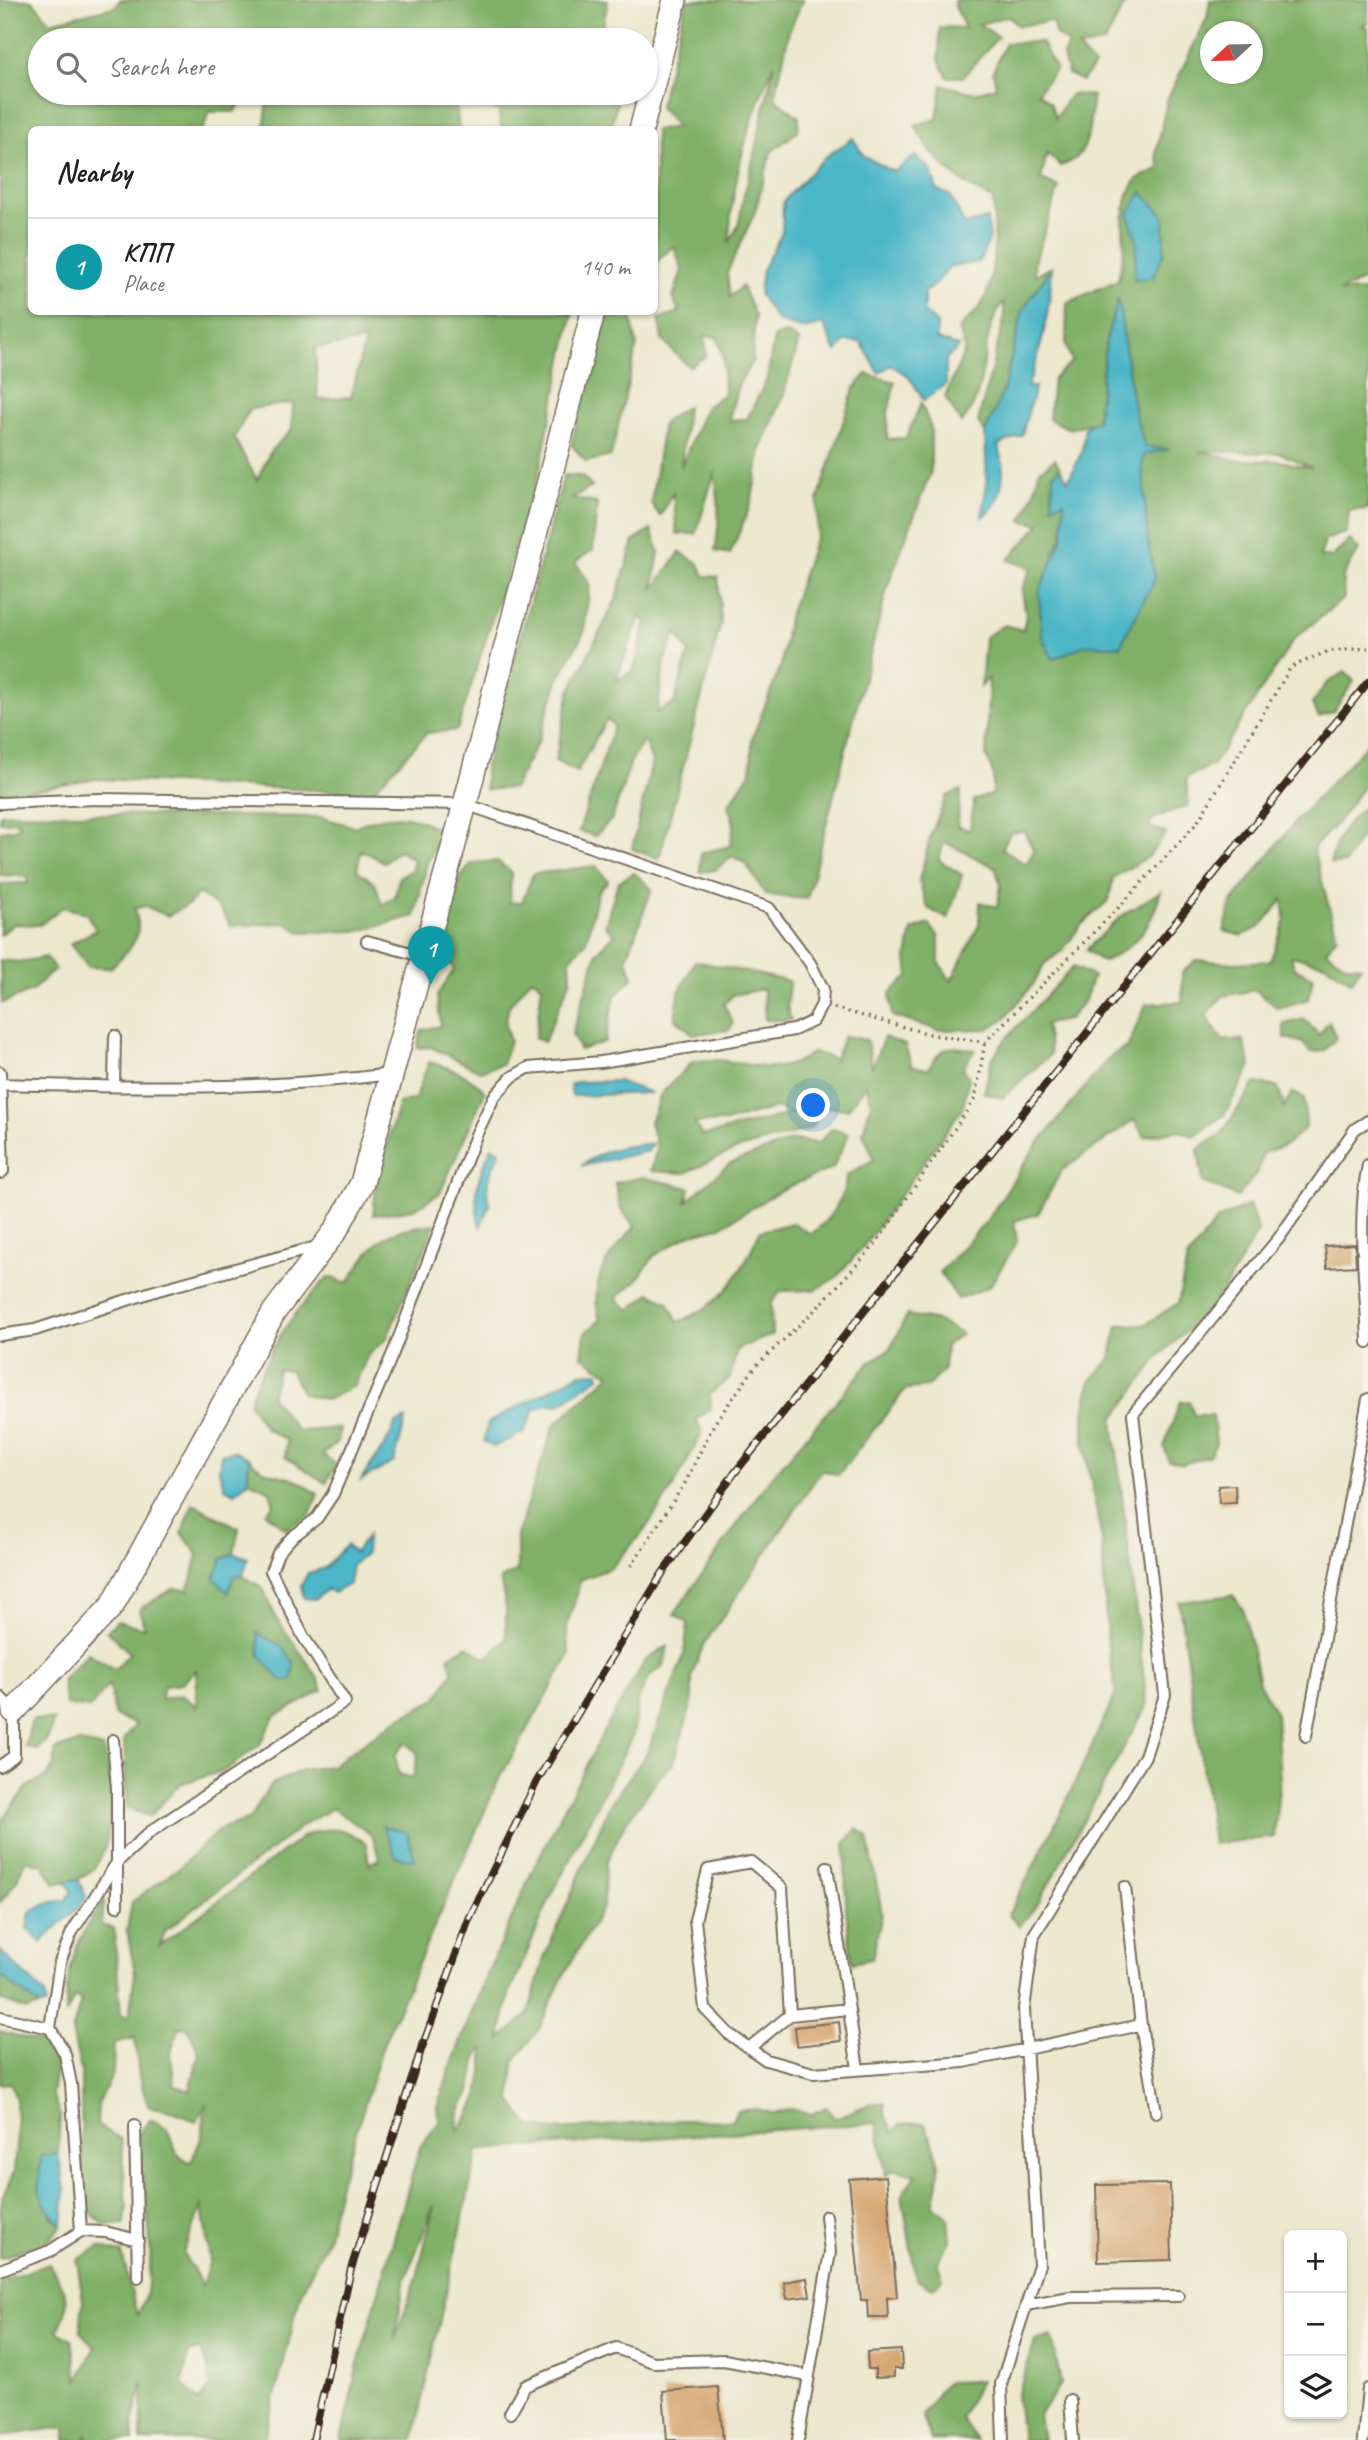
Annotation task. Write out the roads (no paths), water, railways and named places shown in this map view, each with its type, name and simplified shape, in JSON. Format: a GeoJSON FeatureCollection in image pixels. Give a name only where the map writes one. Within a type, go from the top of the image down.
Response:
{"type":"FeatureCollection","features":[{"type":"Feature","properties":{"kind":"street"},"geometry":{"type":"LineString","coordinates":[[658,65],[675,0]]}},
{"type":"Feature","properties":{"kind":"street"},"geometry":{"type":"LineString","coordinates":[[642,126],[648,105]]}},
{"type":"Feature","properties":{"kind":"street"},"geometry":{"type":"LineString","coordinates":[[7,1704],[112,1606],[274,1312],[336,1230],[362,1183],[465,804],[592,315]]}},
{"type":"Feature","properties":{"kind":"lane"},"geometry":{"type":"LineString","coordinates":[[0,803],[96,799],[465,804],[769,908],[810,963],[823,989],[822,1004],[813,1021],[794,1030],[601,1062],[528,1068],[512,1077],[494,1097],[476,1135],[393,1353],[333,1493],[317,1518],[291,1538],[278,1553],[271,1571],[303,1636],[345,1702],[150,1832],[118,1861],[72,1932],[60,1962],[50,2028],[65,2054],[71,2084],[81,2231]]}},
{"type":"Feature","properties":{"kind":"lane"},"geometry":{"type":"LineString","coordinates":[[367,941],[422,956]]}},
{"type":"Feature","properties":{"kind":"lane"},"geometry":{"type":"LineString","coordinates":[[114,1086],[115,1035]]}},
{"type":"Feature","properties":{"kind":"lane"},"geometry":{"type":"LineString","coordinates":[[0,1072],[3,1171],[0,1173]]}},
{"type":"Feature","properties":{"kind":"lane"},"geometry":{"type":"LineString","coordinates":[[1,1084],[114,1086],[342,1080],[390,1074]]}},
{"type":"Feature","properties":{"kind":"lane"},"geometry":{"type":"LineString","coordinates":[[1003,2440],[1001,2384],[1039,2265],[1024,2009],[1034,1935],[1145,1756],[1165,1695],[1133,1414],[1279,1238],[1355,1129],[1368,1121]]}},
{"type":"Feature","properties":{"kind":"lane"},"geometry":{"type":"LineString","coordinates":[[1368,1165],[1364,1182],[1364,1244],[1368,1342]]}},
{"type":"Feature","properties":{"kind":"lane"},"geometry":{"type":"LineString","coordinates":[[0,1335],[35,1330],[158,1290],[323,1245]]}},
{"type":"Feature","properties":{"kind":"lane"},"geometry":{"type":"LineString","coordinates":[[1306,1736],[1368,1399]]}},
{"type":"Feature","properties":{"kind":"lane"},"geometry":{"type":"LineString","coordinates":[[0,1766],[14,1756],[7,1704]]}},
{"type":"Feature","properties":{"kind":"lane"},"geometry":{"type":"LineString","coordinates":[[113,1740],[117,1906]]}},
{"type":"Feature","properties":{"kind":"lane"},"geometry":{"type":"LineString","coordinates":[[790,2015],[782,1888],[751,1862],[708,1870],[695,1920],[705,2009],[729,2034],[766,2060],[813,2073],[964,2062],[1141,2025]]}},
{"type":"Feature","properties":{"kind":"lane"},"geometry":{"type":"LineString","coordinates":[[827,1867],[858,2069]]}},
{"type":"Feature","properties":{"kind":"lane"},"geometry":{"type":"LineString","coordinates":[[1125,1886],[1141,2025],[1156,2112]]}},
{"type":"Feature","properties":{"kind":"lane"},"geometry":{"type":"LineString","coordinates":[[749,2048],[790,2015],[849,2009]]}},
{"type":"Feature","properties":{"kind":"lane"},"geometry":{"type":"LineString","coordinates":[[0,2017],[50,2028]]}},
{"type":"Feature","properties":{"kind":"lane"},"geometry":{"type":"LineString","coordinates":[[135,2125],[138,2277]]}},
{"type":"Feature","properties":{"kind":"lane"},"geometry":{"type":"LineString","coordinates":[[798,2440],[830,2252],[826,2216]]}},
{"type":"Feature","properties":{"kind":"lane"},"geometry":{"type":"LineString","coordinates":[[0,2270],[50,2251],[81,2231],[105,2232],[138,2240]]}},
{"type":"Feature","properties":{"kind":"lane"},"geometry":{"type":"LineString","coordinates":[[1026,2305],[1070,2297],[1178,2296]]}},
{"type":"Feature","properties":{"kind":"lane"},"geometry":{"type":"LineString","coordinates":[[510,2413],[525,2386],[616,2348],[653,2362],[724,2360],[808,2376]]}},
{"type":"Feature","properties":{"kind":"lane"},"geometry":{"type":"LineString","coordinates":[[1363,2440],[1368,2389]]}},
{"type":"Feature","properties":{"kind":"lane"},"geometry":{"type":"LineString","coordinates":[[1070,2400],[1073,2440]]}},
{"type":"Feature","properties":{"kind":"water"},"geometry":{"type":"Polygon","coordinates":[[[853,138],[864,156],[894,172],[915,156],[931,169],[937,190],[950,195],[965,225],[987,219],[990,238],[979,262],[949,267],[936,284],[924,292],[924,312],[937,324],[936,339],[959,347],[946,359],[946,384],[924,400],[909,377],[891,365],[879,373],[861,342],[846,341],[836,352],[823,324],[804,329],[777,321],[759,294],[762,270],[782,233],[783,202],[824,158],[853,138]]]}},
{"type":"Feature","properties":{"kind":"water"},"geometry":{"type":"Polygon","coordinates":[[[1142,192],[1164,216],[1164,253],[1152,278],[1134,279],[1137,241],[1128,214],[1142,192]]]}},
{"type":"Feature","properties":{"kind":"water"},"geometry":{"type":"Polygon","coordinates":[[[1052,267],[1045,328],[1027,387],[1035,387],[1022,435],[998,445],[1002,485],[995,504],[982,518],[987,483],[985,433],[1003,392],[1023,310],[1052,267]]]}},
{"type":"Feature","properties":{"kind":"water"},"geometry":{"type":"Polygon","coordinates":[[[1118,298],[1134,411],[1145,447],[1170,449],[1145,454],[1142,463],[1148,542],[1155,579],[1120,646],[1085,645],[1053,659],[1042,638],[1039,592],[1063,537],[1064,501],[1052,506],[1053,475],[1060,468],[1068,481],[1082,451],[1085,427],[1097,421],[1106,341],[1118,298]]]}},
{"type":"Feature","properties":{"kind":"water"},"geometry":{"type":"Polygon","coordinates":[[[617,1081],[652,1093],[572,1096],[570,1085],[577,1082],[617,1081]]]}},
{"type":"Feature","properties":{"kind":"water"},"geometry":{"type":"Polygon","coordinates":[[[652,1144],[648,1151],[581,1166],[614,1149],[652,1144]]]}},
{"type":"Feature","properties":{"kind":"water"},"geometry":{"type":"Polygon","coordinates":[[[492,1147],[500,1151],[488,1184],[490,1205],[480,1227],[476,1205],[477,1186],[492,1147]]]}},
{"type":"Feature","properties":{"kind":"water"},"geometry":{"type":"Polygon","coordinates":[[[599,1372],[599,1377],[558,1405],[547,1404],[534,1410],[524,1432],[493,1447],[484,1441],[488,1423],[581,1373],[599,1372]]]}},
{"type":"Feature","properties":{"kind":"water"},"geometry":{"type":"Polygon","coordinates":[[[406,1419],[394,1462],[361,1480],[395,1424],[406,1419]]]}},
{"type":"Feature","properties":{"kind":"water"},"geometry":{"type":"Polygon","coordinates":[[[234,1451],[249,1458],[248,1481],[235,1493],[225,1488],[219,1471],[221,1454],[234,1451]]]}},
{"type":"Feature","properties":{"kind":"water"},"geometry":{"type":"Polygon","coordinates":[[[367,1536],[366,1554],[352,1565],[349,1584],[333,1593],[327,1589],[316,1599],[304,1598],[301,1586],[308,1573],[325,1568],[346,1545],[355,1553],[367,1536]]]}},
{"type":"Feature","properties":{"kind":"water"},"geometry":{"type":"Polygon","coordinates":[[[234,1553],[248,1558],[243,1576],[234,1575],[228,1593],[214,1579],[222,1559],[234,1553]]]}},
{"type":"Feature","properties":{"kind":"water"},"geometry":{"type":"Polygon","coordinates":[[[257,1633],[280,1645],[294,1662],[292,1680],[281,1680],[260,1656],[257,1633]]]}},
{"type":"Feature","properties":{"kind":"water"},"geometry":{"type":"Polygon","coordinates":[[[383,1826],[407,1832],[415,1860],[396,1857],[383,1826]]]}},
{"type":"Feature","properties":{"kind":"water"},"geometry":{"type":"Polygon","coordinates":[[[78,1879],[86,1897],[42,1943],[27,1928],[30,1913],[46,1903],[66,1900],[72,1891],[65,1881],[78,1879]]]}},
{"type":"Feature","properties":{"kind":"water"},"geometry":{"type":"Polygon","coordinates":[[[0,1951],[45,1994],[46,2005],[40,2006],[0,1975],[0,1951]]]}},
{"type":"Feature","properties":{"kind":"water"},"geometry":{"type":"Polygon","coordinates":[[[58,2154],[65,2189],[62,2225],[43,2202],[39,2185],[42,2156],[58,2154]]]}},
{"type":"Feature","properties":{"kind":"railway"},"geometry":{"type":"LineString","coordinates":[[313,2440],[351,2269],[420,2053],[469,1919],[537,1781],[662,1574],[733,1475],[1368,682]]}},
{"type":"Feature","properties":{"kind":"place","name":"КПП"},"geometry":{"type":"Point","coordinates":[431,984]}}]}
